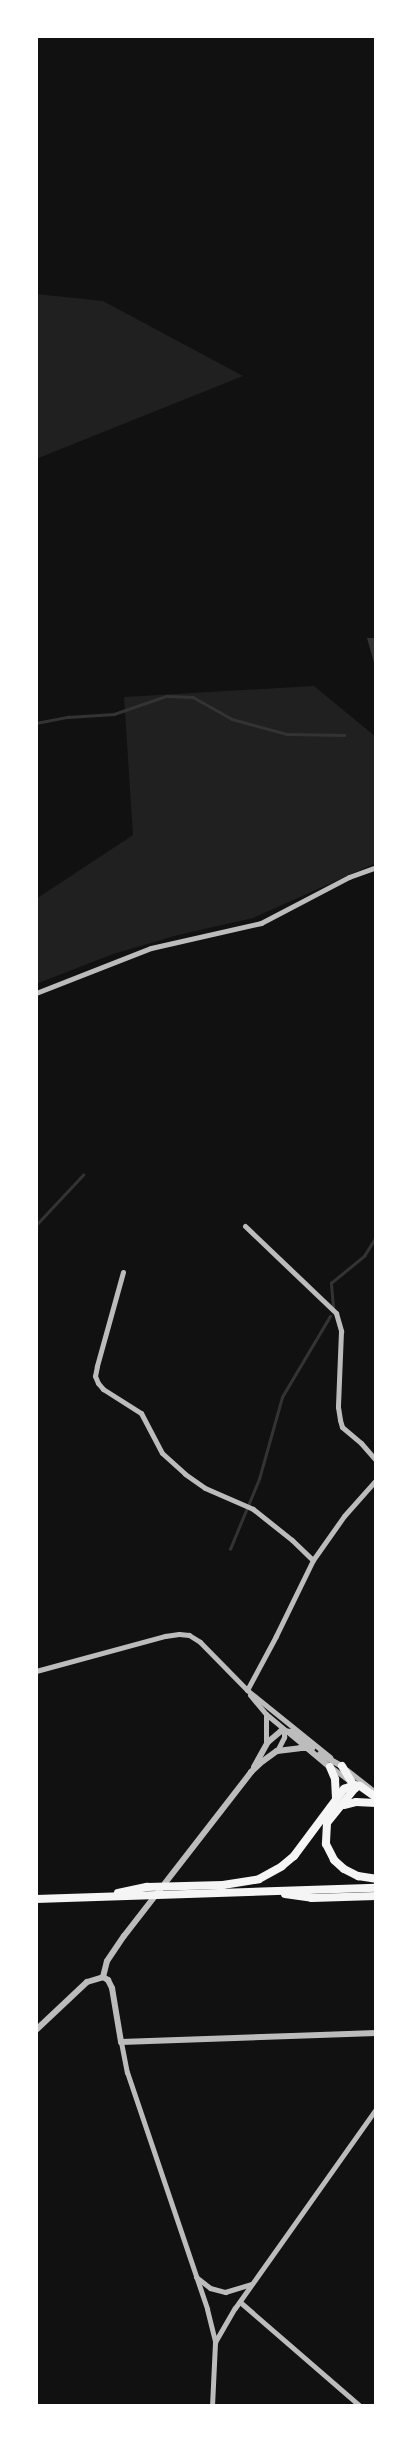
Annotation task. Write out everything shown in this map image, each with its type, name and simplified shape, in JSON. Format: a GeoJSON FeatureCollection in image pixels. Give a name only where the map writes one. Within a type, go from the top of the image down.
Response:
{"type":"FeatureCollection","features":[{"type":"Feature","properties":{"kind":"main road"},"geometry":{"type":"LineString","coordinates":[[332,1763],[336,1798]]}},
{"type":"Feature","properties":{"kind":"main road"},"geometry":{"type":"LineString","coordinates":[[342,1766],[344,1772],[354,1785],[354,1791],[327,1823],[325,1838],[330,1853],[338,1864],[348,1872],[376,1879]]}},
{"type":"Feature","properties":{"kind":"main road"},"geometry":{"type":"LineString","coordinates":[[109,1897],[140,1888],[223,1885],[259,1879],[282,1866],[294,1856],[344,1789],[354,1785],[361,1786],[376,1797]]}},
{"type":"Feature","properties":{"kind":"main road"},"geometry":{"type":"LineString","coordinates":[[344,1805],[356,1802],[376,1802]]}},
{"type":"Feature","properties":{"kind":"main road"},"geometry":{"type":"LineString","coordinates":[[36,1899],[376,1888]]}},
{"type":"Feature","properties":{"kind":"main road"},"geometry":{"type":"LineString","coordinates":[[276,1891],[306,1898],[376,1896]]}},
{"type":"Feature","properties":{"kind":"street"},"geometry":{"type":"LineString","coordinates":[[36,993],[151,948],[261,923],[349,877],[376,867]]}},
{"type":"Feature","properties":{"kind":"street"},"geometry":{"type":"LineString","coordinates":[[245,1226],[336,1313],[340,1321],[341,1332],[338,1380],[340,1420],[342,1427],[361,1443],[376,1460]]}},
{"type":"Feature","properties":{"kind":"street"},"geometry":{"type":"LineString","coordinates":[[123,1272],[97,1366],[95,1376],[98,1383],[103,1389],[141,1413],[162,1453],[185,1474],[204,1488],[253,1509],[292,1540],[313,1560]]}},
{"type":"Feature","properties":{"kind":"street"},"geometry":{"type":"LineString","coordinates":[[247,1690],[313,1560],[344,1516],[376,1480]]}},
{"type":"Feature","properties":{"kind":"street"},"geometry":{"type":"LineString","coordinates":[[36,1671],[179,1634],[189,1636],[200,1642],[247,1690],[332,1763],[354,1785],[376,1802]]}},
{"type":"Feature","properties":{"kind":"street"},"geometry":{"type":"LineString","coordinates":[[247,1690],[266,1714],[284,1731],[307,1748],[332,1763],[342,1766],[376,1793]]}},
{"type":"Feature","properties":{"kind":"street"},"geometry":{"type":"LineString","coordinates":[[266,1714],[266,1745]]}},
{"type":"Feature","properties":{"kind":"street"},"geometry":{"type":"LineString","coordinates":[[276,1714],[284,1731],[284,1736],[277,1751]]}},
{"type":"Feature","properties":{"kind":"street"},"geometry":{"type":"LineString","coordinates":[[102,1976],[108,1957],[251,1772],[266,1745],[278,1732],[292,1732],[332,1763]]}},
{"type":"Feature","properties":{"kind":"street"},"geometry":{"type":"LineString","coordinates":[[251,1772],[277,1751],[290,1748],[307,1748]]}},
{"type":"Feature","properties":{"kind":"street"},"geometry":{"type":"LineString","coordinates":[[36,2030],[87,1982],[102,1976]]}},
{"type":"Feature","properties":{"kind":"street"},"geometry":{"type":"LineString","coordinates":[[102,1976],[108,1980],[112,1988],[127,2072],[215,2342],[212,2406]]}},
{"type":"Feature","properties":{"kind":"street"},"geometry":{"type":"LineString","coordinates":[[121,2042],[376,2033]]}},
{"type":"Feature","properties":{"kind":"street"},"geometry":{"type":"LineString","coordinates":[[215,2342],[240,2302],[376,2109]]}},
{"type":"Feature","properties":{"kind":"street"},"geometry":{"type":"LineString","coordinates":[[195,2276],[210,2288],[225,2292],[253,2284]]}},
{"type":"Feature","properties":{"kind":"street"},"geometry":{"type":"LineString","coordinates":[[240,2302],[360,2406]]}},
{"type":"Feature","properties":{"kind":"shaded area"},"geometry":{"type":"Polygon","coordinates":[[[36,294],[103,301],[243,376],[36,459],[36,294]]]}},
{"type":"Feature","properties":{"kind":"shaded area"},"geometry":{"type":"Polygon","coordinates":[[[367,638],[376,638],[376,670],[367,638]]]}},
{"type":"Feature","properties":{"kind":"shaded area"},"geometry":{"type":"Polygon","coordinates":[[[314,686],[376,737],[376,863],[253,918],[178,935],[113,954],[36,984],[36,899],[133,835],[124,697],[314,686]]]}},
{"type":"Feature","properties":{"kind":"waterway"},"geometry":{"type":"LineString","coordinates":[[36,723],[68,717],[114,714],[166,696],[193,697],[232,719],[287,734],[344,735]]}},
{"type":"Feature","properties":{"kind":"waterway"},"geometry":{"type":"LineString","coordinates":[[36,1225],[83,1175]]}},
{"type":"Feature","properties":{"kind":"waterway"},"geometry":{"type":"LineString","coordinates":[[333,1307],[331,1283],[364,1256],[376,1237]]}},
{"type":"Feature","properties":{"kind":"waterway"},"geometry":{"type":"LineString","coordinates":[[230,1549],[259,1479],[282,1397],[330,1316]]}}]}
